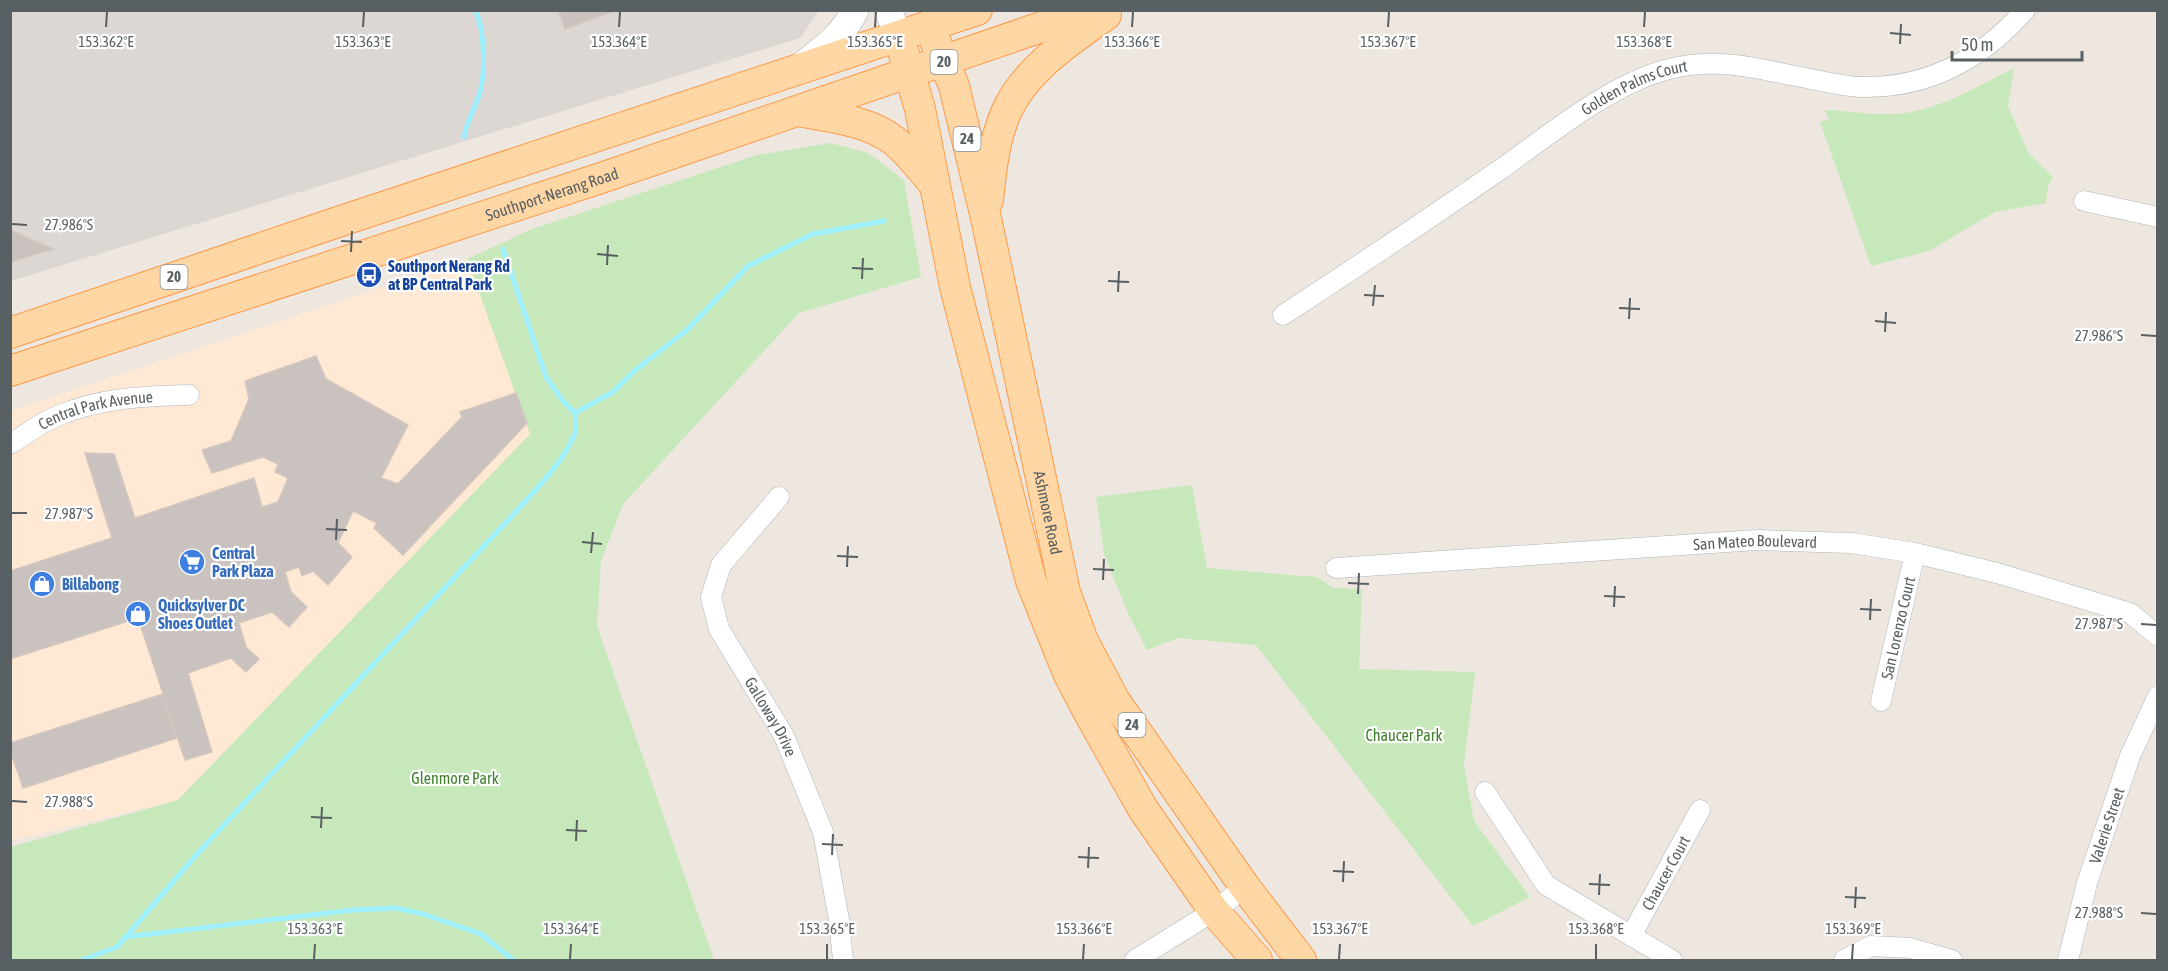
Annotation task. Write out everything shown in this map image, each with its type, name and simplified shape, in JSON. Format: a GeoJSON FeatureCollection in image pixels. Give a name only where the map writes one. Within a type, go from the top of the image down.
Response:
{"type":"FeatureCollection","features":[{"type":"Feature","properties":{"kind":"main road"},"geometry":{"type":"LineString","coordinates":[[796,71],[837,35],[851,19],[855,10]]}},
{"type":"Feature","properties":{"kind":"main road","name":"Southport-Nerang Road"},"geometry":{"type":"LineString","coordinates":[[10,371],[601,178],[795,110],[945,62],[1091,10]]}},
{"type":"Feature","properties":{"kind":"main road"},"geometry":{"type":"LineString","coordinates":[[986,218],[994,155],[1005,114],[1014,98],[1028,80],[1062,46],[1112,10]]}},
{"type":"Feature","properties":{"kind":"main road","name":"20"},"geometry":{"type":"LineString","coordinates":[[10,333],[349,218],[796,71],[893,24],[976,11]]}},
{"type":"Feature","properties":{"kind":"main road","name":"Ashmore Road"},"geometry":{"type":"LineString","coordinates":[[925,18],[954,86],[986,218],[1065,592],[1083,641],[1115,701],[1245,887],[1301,960]]}},
{"type":"Feature","properties":{"kind":"main road","name":"Ashmore Road"},"geometry":{"type":"LineString","coordinates":[[893,24],[920,109],[955,287],[1031,581],[1068,673],[1143,810],[1214,911],[1257,960]]}},
{"type":"Feature","properties":{"kind":"main road"},"geometry":{"type":"LineString","coordinates":[[795,110],[861,124],[882,133],[905,151],[935,186]]}},
{"type":"Feature","properties":{"kind":"street","name":"Golden Palms Court"},"geometry":{"type":"LineString","coordinates":[[1283,315],[1607,97],[1645,77],[1688,64],[1723,63],[1842,85],[1879,86],[1910,82],[1943,72],[1977,54],[1998,39],[2025,10]]}},
{"type":"Feature","properties":{"kind":"street"},"geometry":{"type":"LineString","coordinates":[[2084,201],[2157,217]]}},
{"type":"Feature","properties":{"kind":"street","name":"Central Park Avenue"},"geometry":{"type":"LineString","coordinates":[[10,444],[58,416],[106,401],[140,396],[189,395]]}},
{"type":"Feature","properties":{"kind":"street","name":"Galloway Drive"},"geometry":{"type":"LineString","coordinates":[[779,497],[721,565],[711,597],[719,629],[784,736],[824,832],[839,920],[843,960]]}},
{"type":"Feature","properties":{"kind":"street","name":"San Mateo Boulevard"},"geometry":{"type":"LineString","coordinates":[[1336,567],[1757,540],[1852,543],[1915,553],[1997,573],[2130,614],[2157,636]]}},
{"type":"Feature","properties":{"kind":"street","name":"San Lorenzo Court"},"geometry":{"type":"LineString","coordinates":[[1881,701],[1915,553]]}},
{"type":"Feature","properties":{"kind":"street","name":"Valerie Street"},"geometry":{"type":"LineString","coordinates":[[2068,960],[2087,883],[2130,756],[2157,696]]}},
{"type":"Feature","properties":{"kind":"street"},"geometry":{"type":"LineString","coordinates":[[1485,792],[1546,885],[1672,960]]}},
{"type":"Feature","properties":{"kind":"street","name":"Chaucer Court"},"geometry":{"type":"LineString","coordinates":[[1631,936],[1700,810]]}},
{"type":"Feature","properties":{"kind":"street"},"geometry":{"type":"LineString","coordinates":[[1135,960],[1214,911],[1245,887]]}},
{"type":"Feature","properties":{"kind":"street"},"geometry":{"type":"LineString","coordinates":[[1844,960],[1871,946],[1910,948],[1952,960]]}},
{"type":"Feature","properties":{"kind":"shaded area"},"geometry":{"type":"Polygon","coordinates":[[[11,11],[819,11],[800,38],[11,281],[11,11]]]}},
{"type":"Feature","properties":{"kind":"shaded area"},"geometry":{"type":"Polygon","coordinates":[[[467,259],[531,434],[178,800],[11,841],[10,411],[467,259]]]}},
{"type":"Feature","properties":{"kind":"green space"},"geometry":{"type":"Polygon","coordinates":[[[2014,68],[2008,106],[2028,152],[2053,177],[2048,185],[2046,203],[1995,212],[1929,251],[1871,266],[1820,122],[1829,120],[1825,110],[1886,114],[1911,112],[1942,103],[2014,68]]]}},
{"type":"Feature","properties":{"kind":"green space","name":"Glenmore Park"},"geometry":{"type":"Polygon","coordinates":[[[831,143],[868,153],[904,180],[921,277],[799,313],[623,504],[601,561],[597,626],[714,960],[11,960],[11,847],[178,800],[530,434],[467,259],[532,229],[757,155],[831,143]]]}},
{"type":"Feature","properties":{"kind":"green space","name":"Chaucer Park"},"geometry":{"type":"Polygon","coordinates":[[[1192,485],[1207,568],[1317,577],[1333,588],[1362,589],[1359,669],[1475,672],[1464,765],[1474,821],[1530,897],[1473,926],[1256,645],[1178,638],[1147,650],[1128,613],[1104,554],[1096,497],[1192,485]]]}},
{"type":"Feature","properties":{"kind":"building"},"geometry":{"type":"Polygon","coordinates":[[[558,10],[617,10],[565,29],[558,10]]]}},
{"type":"Feature","properties":{"kind":"building"},"geometry":{"type":"Polygon","coordinates":[[[10,230],[53,249],[10,262],[10,230]]]}},
{"type":"Feature","properties":{"kind":"building","name":"Central Park Plaza"},"geometry":{"type":"Polygon","coordinates":[[[316,356],[326,379],[408,425],[381,478],[398,484],[462,417],[460,412],[516,393],[527,423],[403,555],[374,528],[377,523],[353,511],[338,543],[352,557],[328,585],[313,571],[302,576],[299,567],[285,572],[291,592],[307,607],[289,627],[272,612],[239,623],[246,647],[259,659],[246,672],[231,658],[188,673],[212,752],[185,760],[138,618],[10,659],[10,571],[112,538],[85,453],[114,454],[135,518],[254,478],[262,507],[278,502],[288,478],[275,472],[278,464],[263,457],[212,473],[202,450],[231,441],[249,399],[245,381],[316,356]]]}},
{"type":"Feature","properties":{"kind":"building"},"geometry":{"type":"Polygon","coordinates":[[[163,694],[177,738],[23,788],[10,750],[10,743],[163,694]]]}},
{"type":"Feature","properties":{"kind":"waterway"},"geometry":{"type":"LineString","coordinates":[[464,137],[480,92],[483,73],[482,40],[476,10]]}},
{"type":"Feature","properties":{"kind":"waterway"},"geometry":{"type":"LineString","coordinates":[[575,413],[613,392],[633,372],[687,330],[748,266],[813,234],[884,221]]}},
{"type":"Feature","properties":{"kind":"waterway"},"geometry":{"type":"LineString","coordinates":[[82,960],[117,947],[197,854],[527,500],[571,443],[576,425],[575,413],[563,401],[546,377],[503,249]]}},
{"type":"Feature","properties":{"kind":"waterway"},"geometry":{"type":"LineString","coordinates":[[125,937],[353,910],[396,908],[423,914],[481,934],[513,960]]}},
{"type":"Feature","properties":{"kind":"place","name":"Southport Nerang Rd at BP Central Park"},"geometry":{"type":"Point","coordinates":[369,275]}},
{"type":"Feature","properties":{"kind":"place","name":"Central Park Plaza"},"geometry":{"type":"Point","coordinates":[192,562]}},
{"type":"Feature","properties":{"kind":"place","name":"Billabong"},"geometry":{"type":"Point","coordinates":[42,584]}},
{"type":"Feature","properties":{"kind":"place","name":"Quicksylver DC Shoes Outlet"},"geometry":{"type":"Point","coordinates":[138,614]}}]}
